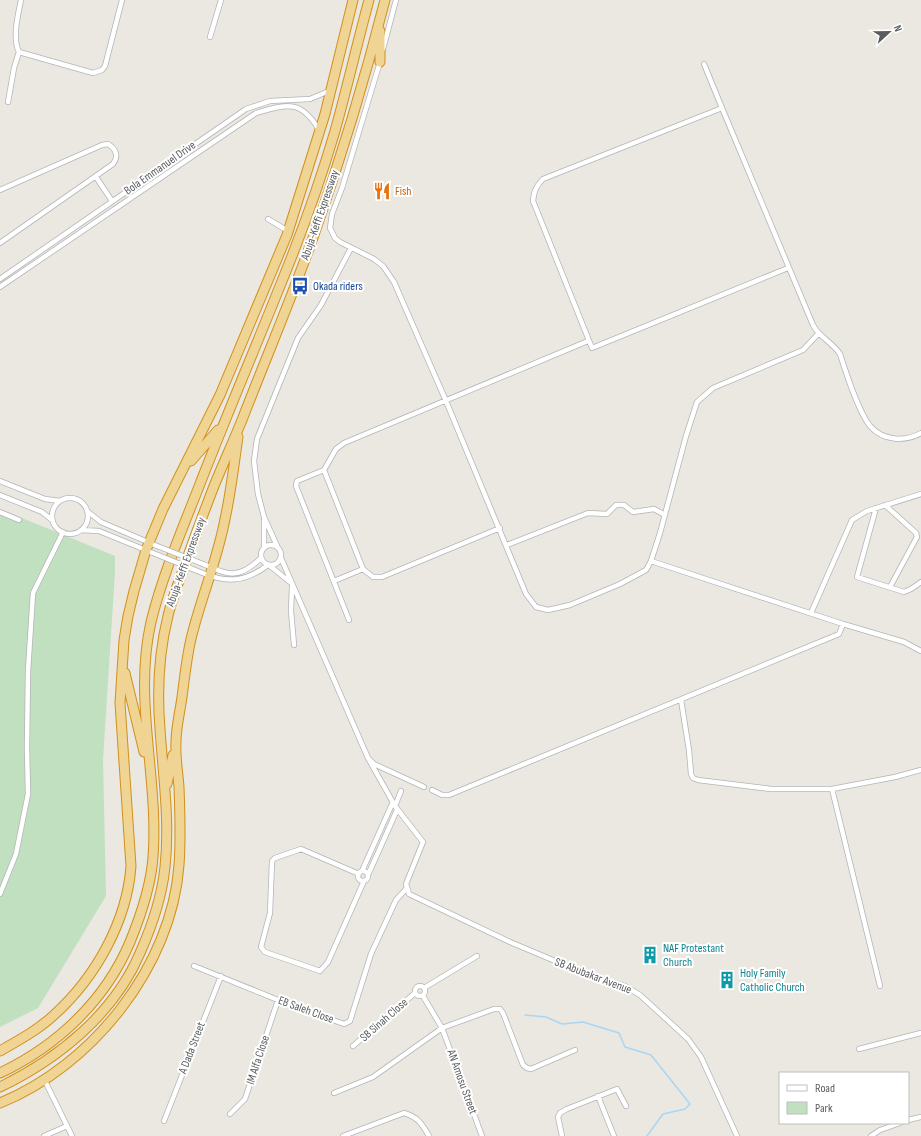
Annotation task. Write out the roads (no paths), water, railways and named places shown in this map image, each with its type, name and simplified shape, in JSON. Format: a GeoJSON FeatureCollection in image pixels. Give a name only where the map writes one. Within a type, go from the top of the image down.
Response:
{"type":"FeatureCollection","features":[{"type":"Feature","properties":{"kind":"highway","name":"Abuja-Keffi Expressway"},"geometry":{"type":"LineString","coordinates":[[0,1051],[54,1016],[76,993],[109,943],[122,910],[130,878],[131,866],[121,741],[120,703],[128,616],[163,509],[184,470],[223,388],[288,231],[320,131],[353,0]]}},
{"type":"Feature","properties":{"kind":"highway","name":"Abuja-Keffi Expressway"},"geometry":{"type":"LineString","coordinates":[[0,1073],[47,1047],[69,1028],[95,1000],[115,970],[129,945],[141,913],[149,882],[153,857],[145,692],[146,658],[151,624],[180,534],[282,282],[314,196],[335,132],[369,0]]}},
{"type":"Feature","properties":{"kind":"highway","name":"Abuja-Keffi Expressway"},"geometry":{"type":"LineString","coordinates":[[0,1087],[35,1068],[78,1037],[94,1020],[128,976],[139,955],[160,896],[166,853],[165,792],[160,725],[160,681],[162,647],[168,612],[214,484],[241,423],[314,236],[335,172],[386,0]]}},
{"type":"Feature","properties":{"kind":"highway"},"geometry":{"type":"LineString","coordinates":[[380,21],[380,62]]}},
{"type":"Feature","properties":{"kind":"highway"},"geometry":{"type":"LineString","coordinates":[[165,792],[176,742],[192,633],[225,519],[241,423]]}},
{"type":"Feature","properties":{"kind":"highway"},"geometry":{"type":"LineString","coordinates":[[184,470],[224,424]]}},
{"type":"Feature","properties":{"kind":"highway"},"geometry":{"type":"LineString","coordinates":[[123,664],[150,776]]}},
{"type":"Feature","properties":{"kind":"highway"},"geometry":{"type":"LineString","coordinates":[[0,1103],[44,1079],[84,1050],[118,1013],[140,980],[167,923],[176,887],[180,839],[176,742]]}},
{"type":"Feature","properties":{"kind":"street"},"geometry":{"type":"LineString","coordinates":[[8,102],[14,68],[19,52],[17,46],[17,20],[21,0]]}},
{"type":"Feature","properties":{"kind":"street"},"geometry":{"type":"LineString","coordinates":[[19,52],[93,73],[97,72],[105,66],[122,0]]}},
{"type":"Feature","properties":{"kind":"street"},"geometry":{"type":"LineString","coordinates":[[210,37],[220,0]]}},
{"type":"Feature","properties":{"kind":"street"},"geometry":{"type":"LineString","coordinates":[[396,0],[380,62],[331,220],[330,228],[335,238],[351,248],[374,259],[390,274],[500,528],[526,594],[533,605],[539,609],[548,610],[570,605],[620,584],[642,573],[649,567],[665,515],[686,436],[698,402],[713,388],[803,350],[818,334]]}},
{"type":"Feature","properties":{"kind":"street"},"geometry":{"type":"LineString","coordinates":[[704,64],[788,268],[818,334],[836,348],[840,354],[861,408],[870,426],[892,438],[908,439],[921,433]]}},
{"type":"Feature","properties":{"kind":"street","name":"Bola Emmanuel Drive"},"geometry":{"type":"LineString","coordinates":[[0,278],[246,109],[270,101],[310,99],[326,93],[332,88]]}},
{"type":"Feature","properties":{"kind":"street","name":"Bola Emmanuel Drive"},"geometry":{"type":"LineString","coordinates":[[0,287],[256,112],[292,106],[302,109],[309,114],[320,131]]}},
{"type":"Feature","properties":{"kind":"street"},"geometry":{"type":"LineString","coordinates":[[722,108],[544,179],[535,188],[533,201],[588,341],[592,348],[788,268]]}},
{"type":"Feature","properties":{"kind":"street"},"geometry":{"type":"LineString","coordinates":[[0,190],[102,145],[108,144],[115,151],[116,161],[96,177],[0,243]]}},
{"type":"Feature","properties":{"kind":"street"},"geometry":{"type":"LineString","coordinates":[[96,177],[112,201]]}},
{"type":"Feature","properties":{"kind":"street"},"geometry":{"type":"LineString","coordinates":[[268,219],[288,231]]}},
{"type":"Feature","properties":{"kind":"street"},"geometry":{"type":"LineString","coordinates":[[351,248],[321,305],[298,338],[257,439],[254,469],[264,517],[292,585],[368,758],[395,806],[423,842],[406,884],[408,891]]}},
{"type":"Feature","properties":{"kind":"street"},"geometry":{"type":"LineString","coordinates":[[349,620],[296,486],[297,482],[300,479],[324,470],[336,449],[344,443],[588,341]]}},
{"type":"Feature","properties":{"kind":"street"},"geometry":{"type":"LineString","coordinates":[[324,470],[363,569],[370,577],[382,577],[500,528]]}},
{"type":"Feature","properties":{"kind":"street"},"geometry":{"type":"LineString","coordinates":[[0,481],[45,498],[60,501],[71,498],[76,499],[85,506],[87,511],[87,522],[81,530]]}},
{"type":"Feature","properties":{"kind":"street"},"geometry":{"type":"LineString","coordinates":[[0,494],[42,512],[52,520],[58,530],[63,532],[72,534],[81,530],[98,531],[202,564],[210,572],[223,580],[235,580],[269,566],[276,565],[281,558]]}},
{"type":"Feature","properties":{"kind":"street"},"geometry":{"type":"LineString","coordinates":[[811,613],[852,520],[876,508],[921,494]]}},
{"type":"Feature","properties":{"kind":"street"},"geometry":{"type":"LineString","coordinates":[[52,520],[53,510],[60,501]]}},
{"type":"Feature","properties":{"kind":"street"},"geometry":{"type":"LineString","coordinates":[[507,545],[588,513],[607,514],[616,505],[624,505],[633,512],[654,509],[665,515]]}},
{"type":"Feature","properties":{"kind":"street"},"geometry":{"type":"LineString","coordinates":[[885,505],[916,532],[918,537],[890,587]]}},
{"type":"Feature","properties":{"kind":"street"},"geometry":{"type":"LineString","coordinates":[[876,508],[857,577],[904,592],[912,589],[921,582]]}},
{"type":"Feature","properties":{"kind":"street"},"geometry":{"type":"LineString","coordinates":[[87,511],[101,522],[200,572],[234,574],[251,568],[261,558],[264,548],[264,517]]}},
{"type":"Feature","properties":{"kind":"street"},"geometry":{"type":"LineString","coordinates":[[0,512],[19,520]]}},
{"type":"Feature","properties":{"kind":"street"},"geometry":{"type":"LineString","coordinates":[[0,894],[16,854],[28,794],[28,671],[34,593],[63,532]]}},
{"type":"Feature","properties":{"kind":"street"},"geometry":{"type":"LineString","coordinates":[[264,548],[271,545],[278,548]]}},
{"type":"Feature","properties":{"kind":"street"},"geometry":{"type":"LineString","coordinates":[[261,558],[292,585]]}},
{"type":"Feature","properties":{"kind":"street"},"geometry":{"type":"LineString","coordinates":[[651,562],[843,624],[904,642],[921,651]]}},
{"type":"Feature","properties":{"kind":"street"},"geometry":{"type":"LineString","coordinates":[[334,581],[363,569]]}},
{"type":"Feature","properties":{"kind":"street"},"geometry":{"type":"LineString","coordinates":[[292,585],[290,611],[294,645]]}},
{"type":"Feature","properties":{"kind":"street"},"geometry":{"type":"LineString","coordinates":[[432,790],[442,795],[449,795],[839,634],[843,624]]}},
{"type":"Feature","properties":{"kind":"street"},"geometry":{"type":"LineString","coordinates":[[681,700],[690,750],[691,774],[695,779],[771,789],[832,790],[921,770]]}},
{"type":"Feature","properties":{"kind":"street"},"geometry":{"type":"LineString","coordinates":[[368,758],[374,764],[424,787]]}},
{"type":"Feature","properties":{"kind":"street"},"geometry":{"type":"LineString","coordinates":[[832,790],[880,986]]}},
{"type":"Feature","properties":{"kind":"street"},"geometry":{"type":"LineString","coordinates":[[368,875],[301,849],[275,858],[272,861],[270,913],[261,947],[266,952],[320,971],[328,962],[364,881],[367,879],[393,820],[395,806],[401,791]]}},
{"type":"Feature","properties":{"kind":"street"},"geometry":{"type":"LineString","coordinates":[[364,881],[359,878],[360,873],[387,816],[395,806]]}},
{"type":"Feature","properties":{"kind":"street","name":"EB Saleh Close"},"geometry":{"type":"LineString","coordinates":[[194,966],[278,1000],[344,1024],[348,1023],[371,954],[396,900],[408,891]]}},
{"type":"Feature","properties":{"kind":"street","name":"SB Abubakar Avenue"},"geometry":{"type":"LineString","coordinates":[[408,891],[510,942],[567,967],[625,986],[640,995],[688,1039],[701,1057],[736,1135]]}},
{"type":"Feature","properties":{"kind":"street"},"geometry":{"type":"LineString","coordinates":[[424,988],[426,992],[423,996],[418,997],[415,993],[417,987],[424,988],[476,956]]}},
{"type":"Feature","properties":{"kind":"street","name":"A Dada Street"},"geometry":{"type":"LineString","coordinates":[[164,1121],[221,976]]}},
{"type":"Feature","properties":{"kind":"street","name":"SB Sinah Close"},"geometry":{"type":"LineString","coordinates":[[353,1046],[415,993]]}},
{"type":"Feature","properties":{"kind":"street","name":"AN Amosu Street"},"geometry":{"type":"LineString","coordinates":[[423,996],[442,1028],[482,1136]]}},
{"type":"Feature","properties":{"kind":"street","name":"IM Alfa Close"},"geometry":{"type":"LineString","coordinates":[[230,1114],[245,1099],[278,1000]]}},
{"type":"Feature","properties":{"kind":"street"},"geometry":{"type":"LineString","coordinates":[[334,1093],[373,1077],[442,1028],[494,1009],[500,1009],[507,1020],[523,1064],[527,1068],[575,1050]]}},
{"type":"Feature","properties":{"kind":"street"},"geometry":{"type":"LineString","coordinates":[[859,1049],[921,1033]]}},
{"type":"Feature","properties":{"kind":"street"},"geometry":{"type":"LineString","coordinates":[[44,1079],[72,1136]]}},
{"type":"Feature","properties":{"kind":"street"},"geometry":{"type":"LineString","coordinates":[[562,1136],[558,1117],[560,1113],[617,1089],[626,1106]]}},
{"type":"Feature","properties":{"kind":"street"},"geometry":{"type":"LineString","coordinates":[[598,1096],[614,1136]]}},
{"type":"Feature","properties":{"kind":"street"},"geometry":{"type":"LineString","coordinates":[[343,1136],[404,1113],[414,1116],[421,1122],[429,1136]]}},
{"type":"Feature","properties":{"kind":"street"},"geometry":{"type":"LineString","coordinates":[[909,1120],[921,1116]]}},
{"type":"Feature","properties":{"kind":"street"},"geometry":{"type":"LineString","coordinates":[[871,1136],[880,1130],[897,1124]]}},
{"type":"Feature","properties":{"kind":"street"},"geometry":{"type":"LineString","coordinates":[[44,1136],[67,1126]]}},
{"type":"Feature","properties":{"kind":"waterway"},"geometry":{"type":"LineString","coordinates":[[525,1015],[546,1017],[562,1024],[583,1022],[619,1033],[625,1047],[651,1055],[690,1104],[685,1109],[663,1114],[647,1136]]}},
{"type":"Feature","properties":{"kind":"place","name":"Fish"},"geometry":{"type":"Point","coordinates":[382,191]}},
{"type":"Feature","properties":{"kind":"place","name":"Okada riders"},"geometry":{"type":"Point","coordinates":[300,286]}},
{"type":"Feature","properties":{"kind":"place","name":"NAF Protestant Church"},"geometry":{"type":"Point","coordinates":[650,955]}},
{"type":"Feature","properties":{"kind":"place","name":"Holy Family Catholic Church"},"geometry":{"type":"Point","coordinates":[727,980]}}]}
